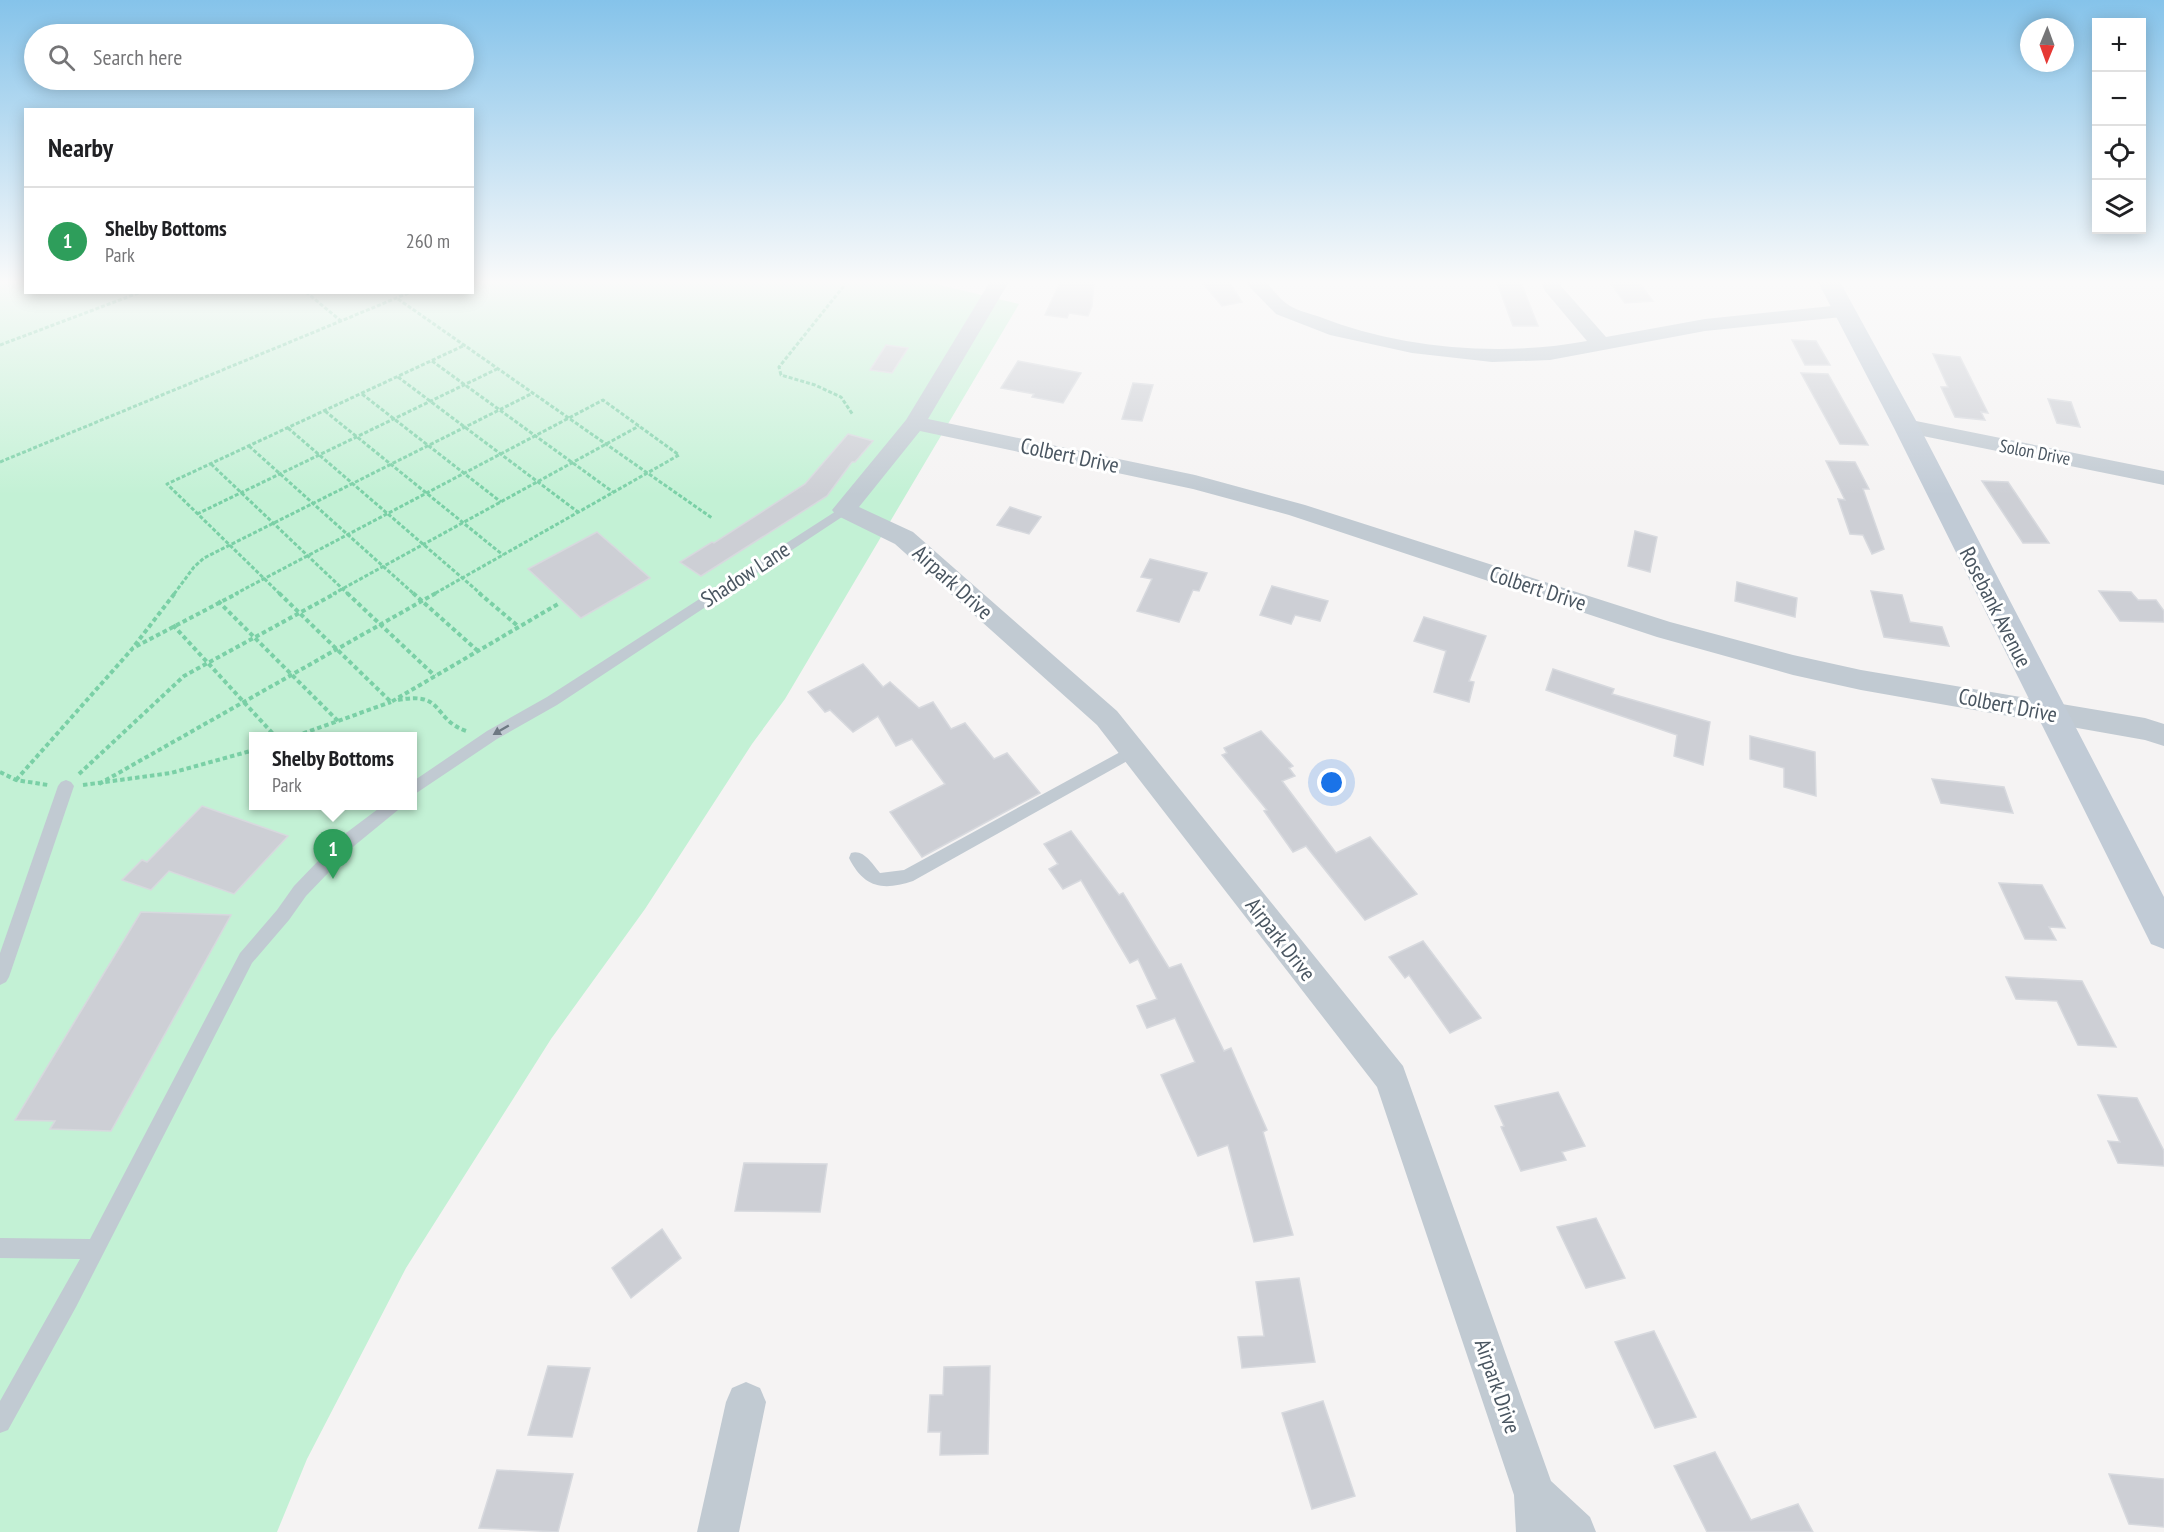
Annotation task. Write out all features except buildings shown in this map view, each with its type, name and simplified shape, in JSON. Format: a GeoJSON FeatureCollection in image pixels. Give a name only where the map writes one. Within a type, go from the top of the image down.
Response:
{"type":"FeatureCollection","features":[{"type":"Feature","properties":{"kind":"street","name":"Shadow Lane"},"geometry":{"type":"LineString","coordinates":[[844,510],[915,423],[958,351]]}},
{"type":"Feature","properties":{"kind":"street"},"geometry":{"type":"LineString","coordinates":[[1452,351],[1492,356],[1564,351]]}},
{"type":"Feature","properties":{"kind":"street","name":"Rosebank Avenue"},"geometry":{"type":"LineString","coordinates":[[1865,351],[1906,426],[2049,712],[2164,933]]}},
{"type":"Feature","properties":{"kind":"street","name":"Colbert Drive"},"geometry":{"type":"LineString","coordinates":[[915,423],[1195,482],[1298,510],[1666,630],[1793,665],[1861,680],[2145,729],[2164,735]]}},
{"type":"Feature","properties":{"kind":"street","name":"Solon Drive"},"geometry":{"type":"LineString","coordinates":[[1906,426],[2164,478]]}},
{"type":"Feature","properties":{"kind":"street","name":"Airpark Drive"},"geometry":{"type":"LineString","coordinates":[[844,510],[904,538],[1107,718],[1391,1078],[1536,1513],[1575,1532]]}},
{"type":"Feature","properties":{"kind":"street"},"geometry":{"type":"LineString","coordinates":[[718,1532],[746,1402]]}},
{"type":"Feature","properties":{"kind":"lane","name":"Shadow Lane"},"geometry":{"type":"LineString","coordinates":[[417,787],[492,735],[552,701],[844,510]]}},
{"type":"Feature","properties":{"kind":"lane"},"geometry":{"type":"LineString","coordinates":[[857,858],[877,880],[907,876],[1133,751]]}},
{"type":"Feature","properties":{"kind":"lane"},"geometry":{"type":"LineString","coordinates":[[0,977],[66,786]]}},
{"type":"Feature","properties":{"kind":"lane"},"geometry":{"type":"LineString","coordinates":[[0,1422],[95,1249],[246,958],[284,915],[300,891],[348,842],[388,810]]}},
{"type":"Feature","properties":{"kind":"lane"},"geometry":{"type":"LineString","coordinates":[[0,1248],[95,1249]]}},
{"type":"Feature","properties":{"kind":"path"},"geometry":{"type":"LineString","coordinates":[[0,462],[267,351]]}},
{"type":"Feature","properties":{"kind":"path"},"geometry":{"type":"LineString","coordinates":[[391,702],[166,484],[452,351]]}},
{"type":"Feature","properties":{"kind":"path"},"geometry":{"type":"LineString","coordinates":[[474,351],[712,518]]}},
{"type":"Feature","properties":{"kind":"path"},"geometry":{"type":"LineString","coordinates":[[791,351],[779,367],[781,375],[815,385],[841,397],[853,415]]}},
{"type":"Feature","properties":{"kind":"path"},"geometry":{"type":"LineString","coordinates":[[432,361],[613,492]]}},
{"type":"Feature","properties":{"kind":"path"},"geometry":{"type":"LineString","coordinates":[[197,514],[498,368]]}},
{"type":"Feature","properties":{"kind":"path"},"geometry":{"type":"LineString","coordinates":[[398,377],[578,512]]}},
{"type":"Feature","properties":{"kind":"path"},"geometry":{"type":"LineString","coordinates":[[16,780],[133,648],[194,567],[204,558],[533,393]]}},
{"type":"Feature","properties":{"kind":"path"},"geometry":{"type":"LineString","coordinates":[[362,394],[501,502]]}},
{"type":"Feature","properties":{"kind":"path"},"geometry":{"type":"LineString","coordinates":[[99,784],[679,455],[603,400],[218,601],[133,648]]}},
{"type":"Feature","properties":{"kind":"path"},"geometry":{"type":"LineString","coordinates":[[325,411],[503,555]]}},
{"type":"Feature","properties":{"kind":"path"},"geometry":{"type":"LineString","coordinates":[[66,786],[184,676],[639,426]]}},
{"type":"Feature","properties":{"kind":"path"},"geometry":{"type":"LineString","coordinates":[[288,428],[519,627]]}},
{"type":"Feature","properties":{"kind":"path"},"geometry":{"type":"LineString","coordinates":[[249,446],[478,651]]}},
{"type":"Feature","properties":{"kind":"path"},"geometry":{"type":"LineString","coordinates":[[211,464],[435,676]]}},
{"type":"Feature","properties":{"kind":"path"},"geometry":{"type":"LineString","coordinates":[[218,601],[339,722]]}},
{"type":"Feature","properties":{"kind":"path"},"geometry":{"type":"LineString","coordinates":[[391,702],[558,604]]}},
{"type":"Feature","properties":{"kind":"path"},"geometry":{"type":"LineString","coordinates":[[173,625],[271,732]]}},
{"type":"Feature","properties":{"kind":"path"},"geometry":{"type":"LineString","coordinates":[[308,732],[408,697],[428,699],[436,704],[459,730],[492,735]]}},
{"type":"Feature","properties":{"kind":"path"},"geometry":{"type":"LineString","coordinates":[[0,772],[16,780],[66,786],[99,784],[171,773],[249,751]]}},
{"type":"Feature","properties":{"kind":"green space"},"geometry":{"type":"Polygon","coordinates":[[[0,351],[991,351],[785,699],[752,744],[645,909],[551,1039],[406,1268],[307,1459],[277,1532],[0,1532],[0,351]]]}},
{"type":"Feature","properties":{"kind":"place","name":"Shelby Bottoms"},"geometry":{"type":"Point","coordinates":[333,879]}}]}
